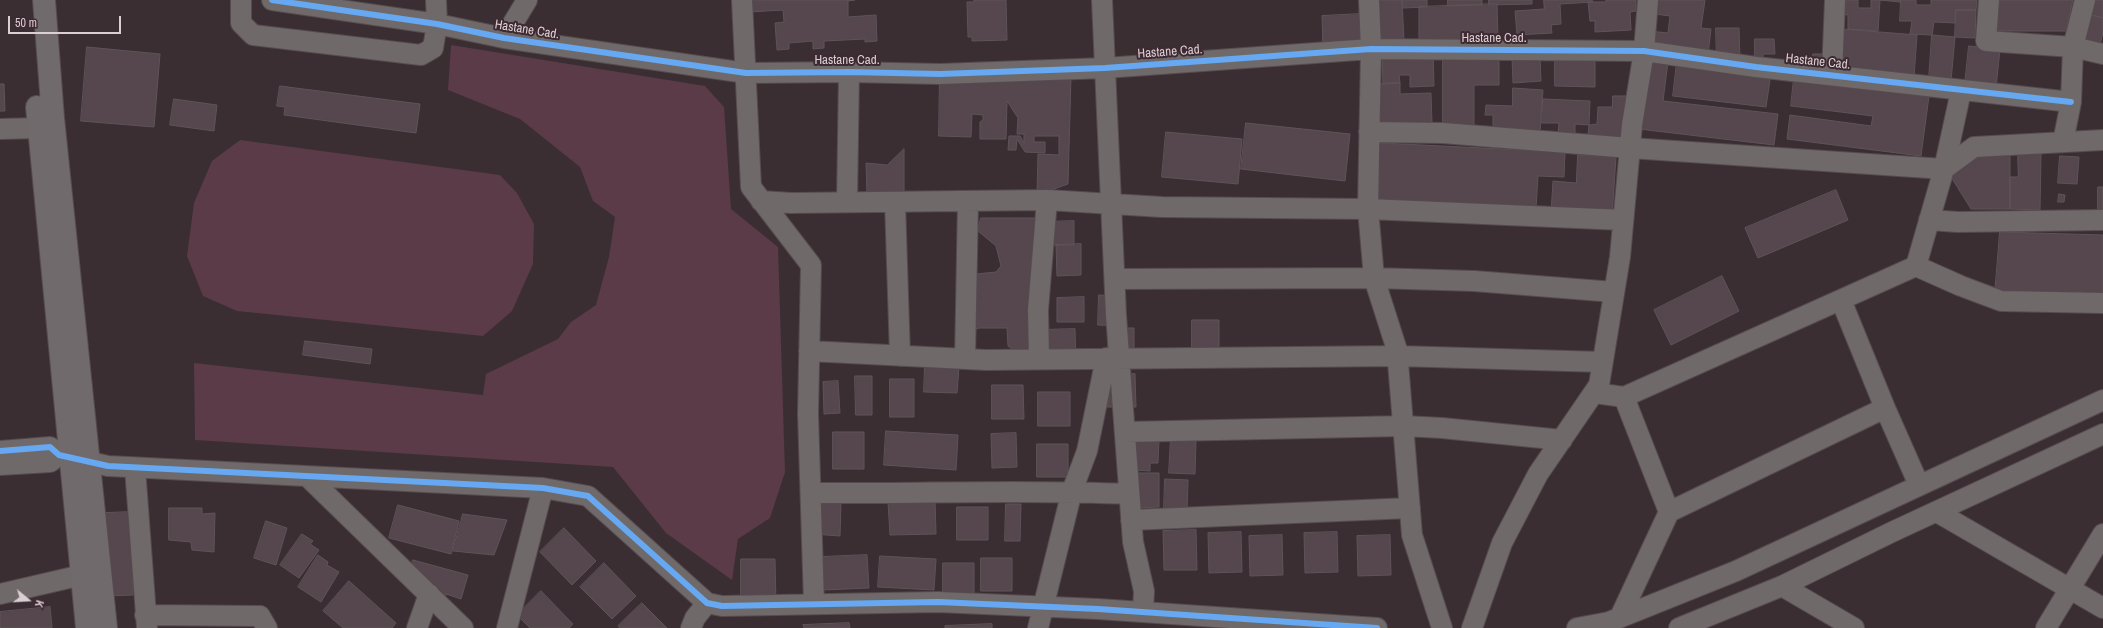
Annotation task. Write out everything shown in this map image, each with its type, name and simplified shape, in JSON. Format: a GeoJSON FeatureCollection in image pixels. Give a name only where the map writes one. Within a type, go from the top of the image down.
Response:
{"type":"FeatureCollection","features":[{"type":"Feature","properties":{"kind":"main road"},"geometry":{"type":"LineString","coordinates":[[30,0],[39,128],[73,458],[106,628]]}},
{"type":"Feature","properties":{"kind":"main road"},"geometry":{"type":"LineString","coordinates":[[44,0],[53,118],[73,458],[87,628]]}},
{"type":"Feature","properties":{"kind":"street"},"geometry":{"type":"LineString","coordinates":[[241,0],[241,23],[253,35],[421,55],[433,48],[437,24],[436,0]]}},
{"type":"Feature","properties":{"kind":"street","name":"Hastane Cad."},"geometry":{"type":"LineString","coordinates":[[272,0],[437,24],[504,38],[746,73],[849,72],[940,74],[1105,68],[1371,49],[1644,51],[1756,67],[1832,74],[1961,91],[1992,92],[2071,102]]}},
{"type":"Feature","properties":{"kind":"street"},"geometry":{"type":"LineString","coordinates":[[504,38],[527,0]]}},
{"type":"Feature","properties":{"kind":"street"},"geometry":{"type":"LineString","coordinates":[[742,0],[751,187],[811,265],[808,414],[812,493],[814,604]]}},
{"type":"Feature","properties":{"kind":"street"},"geometry":{"type":"LineString","coordinates":[[1102,0],[1115,279],[1113,358],[1125,432],[1133,542],[1144,591],[1143,612]]}},
{"type":"Feature","properties":{"kind":"street"},"geometry":{"type":"LineString","coordinates":[[1369,0],[1371,49],[1368,209],[1374,278],[1398,356],[1412,535],[1442,628]]}},
{"type":"Feature","properties":{"kind":"street"},"geometry":{"type":"LineString","coordinates":[[1472,628],[1502,543],[1538,474],[1595,393],[1599,385],[1614,292],[1630,148],[1644,51],[1648,0]]}},
{"type":"Feature","properties":{"kind":"street"},"geometry":{"type":"LineString","coordinates":[[1832,74],[1835,0]]}},
{"type":"Feature","properties":{"kind":"street"},"geometry":{"type":"LineString","coordinates":[[1989,0],[1986,41],[2073,47],[2103,54]]}},
{"type":"Feature","properties":{"kind":"street"},"geometry":{"type":"LineString","coordinates":[[2063,142],[2071,102],[2073,47],[2085,0]]}},
{"type":"Feature","properties":{"kind":"street"},"geometry":{"type":"LineString","coordinates":[[847,202],[849,72]]}},
{"type":"Feature","properties":{"kind":"street"},"geometry":{"type":"LineString","coordinates":[[1916,266],[1944,168],[1961,91]]}},
{"type":"Feature","properties":{"kind":"street"},"geometry":{"type":"LineString","coordinates":[[0,129],[39,128]]}},
{"type":"Feature","properties":{"kind":"street"},"geometry":{"type":"LineString","coordinates":[[1369,132],[1443,133],[1630,148],[1944,168],[1974,147],[2103,140]]}},
{"type":"Feature","properties":{"kind":"street"},"geometry":{"type":"LineString","coordinates":[[762,201],[895,202],[1047,200],[1111,205],[1368,209],[1623,220]]}},
{"type":"Feature","properties":{"kind":"street"},"geometry":{"type":"LineString","coordinates":[[1039,359],[1038,310],[1047,200]]}},
{"type":"Feature","properties":{"kind":"street"},"geometry":{"type":"LineString","coordinates":[[965,359],[968,201]]}},
{"type":"Feature","properties":{"kind":"street"},"geometry":{"type":"LineString","coordinates":[[895,202],[900,356]]}},
{"type":"Feature","properties":{"kind":"street"},"geometry":{"type":"LineString","coordinates":[[1929,220],[1958,222],[2103,220]]}},
{"type":"Feature","properties":{"kind":"street"},"geometry":{"type":"LineString","coordinates":[[1595,393],[1624,397],[1916,266],[1961,286],[2001,301],[2103,303]]}},
{"type":"Feature","properties":{"kind":"street"},"geometry":{"type":"LineString","coordinates":[[1115,279],[1374,278],[1474,281],[1614,292]]}},
{"type":"Feature","properties":{"kind":"street"},"geometry":{"type":"LineString","coordinates":[[1841,300],[1885,408],[1919,485]]}},
{"type":"Feature","properties":{"kind":"street"},"geometry":{"type":"LineString","coordinates":[[809,351],[965,359],[1398,356],[1602,362]]}},
{"type":"Feature","properties":{"kind":"street"},"geometry":{"type":"LineString","coordinates":[[1038,628],[1072,491],[1087,451],[1113,358]]}},
{"type":"Feature","properties":{"kind":"street"},"geometry":{"type":"LineString","coordinates":[[1624,397],[1669,512]]}},
{"type":"Feature","properties":{"kind":"street"},"geometry":{"type":"LineString","coordinates":[[1577,628],[1609,622],[1736,571],[2103,400]]}},
{"type":"Feature","properties":{"kind":"street"},"geometry":{"type":"LineString","coordinates":[[1620,617],[1669,512],[1885,408]]}},
{"type":"Feature","properties":{"kind":"street"},"geometry":{"type":"LineString","coordinates":[[1125,432],[1404,426],[1442,428],[1562,440]]}},
{"type":"Feature","properties":{"kind":"street"},"geometry":{"type":"LineString","coordinates":[[1679,628],[1782,586],[2103,434]]}},
{"type":"Feature","properties":{"kind":"street"},"geometry":{"type":"LineString","coordinates":[[0,451],[50,447],[73,458],[108,466],[543,488],[588,496],[707,603],[722,606],[938,602],[1143,612],[1377,628]]}},
{"type":"Feature","properties":{"kind":"street"},"geometry":{"type":"LineString","coordinates":[[0,465],[50,462],[73,458]]}},
{"type":"Feature","properties":{"kind":"street"},"geometry":{"type":"LineString","coordinates":[[135,468],[146,622],[260,616],[267,628]]}},
{"type":"Feature","properties":{"kind":"street"},"geometry":{"type":"LineString","coordinates":[[308,477],[463,628]]}},
{"type":"Feature","properties":{"kind":"street"},"geometry":{"type":"LineString","coordinates":[[513,624],[543,488]]}},
{"type":"Feature","properties":{"kind":"street"},"geometry":{"type":"LineString","coordinates":[[812,493],[908,494],[1072,491],[1129,494]]}},
{"type":"Feature","properties":{"kind":"street"},"geometry":{"type":"LineString","coordinates":[[1131,520],[1410,508]]}},
{"type":"Feature","properties":{"kind":"street"},"geometry":{"type":"LineString","coordinates":[[1937,512],[2103,608]]}},
{"type":"Feature","properties":{"kind":"street"},"geometry":{"type":"LineString","coordinates":[[2046,628],[2103,534]]}},
{"type":"Feature","properties":{"kind":"street"},"geometry":{"type":"LineString","coordinates":[[0,594],[82,575]]}},
{"type":"Feature","properties":{"kind":"street"},"geometry":{"type":"LineString","coordinates":[[1782,586],[1854,628]]}},
{"type":"Feature","properties":{"kind":"street"},"geometry":{"type":"LineString","coordinates":[[417,628],[428,594]]}},
{"type":"Feature","properties":{"kind":"street"},"geometry":{"type":"LineString","coordinates":[[691,628],[707,603]]}},
{"type":"Feature","properties":{"kind":"shaded area"},"geometry":{"type":"Polygon","coordinates":[[[451,45],[705,86],[724,107],[731,209],[778,247],[785,472],[770,518],[738,539],[732,580],[666,533],[613,467],[195,440],[194,363],[483,395],[486,374],[558,339],[571,322],[596,305],[609,257],[615,217],[593,201],[580,167],[520,119],[448,90],[451,45]]]}},
{"type":"Feature","properties":{"kind":"shaded area"},"geometry":{"type":"Polygon","coordinates":[[[240,140],[500,175],[517,193],[534,224],[533,264],[512,311],[483,336],[237,311],[203,296],[187,256],[194,203],[212,161],[240,140]]]}},
{"type":"Feature","properties":{"kind":"building"},"geometry":{"type":"Polygon","coordinates":[[[748,0],[855,0],[848,1],[848,17],[876,15],[877,41],[865,42],[865,39],[824,41],[824,48],[813,49],[813,41],[789,43],[789,49],[777,50],[775,23],[784,22],[783,10],[749,12],[748,0]]]}},
{"type":"Feature","properties":{"kind":"building"},"geometry":{"type":"Polygon","coordinates":[[[974,0],[1006,0],[1007,40],[972,41],[972,37],[968,37],[967,2],[974,2],[974,0]]]}},
{"type":"Feature","properties":{"kind":"building"},"geometry":{"type":"Polygon","coordinates":[[[1374,0],[1402,0],[1404,40],[1377,42],[1374,0]]]}},
{"type":"Feature","properties":{"kind":"building"},"geometry":{"type":"Polygon","coordinates":[[[1402,0],[1427,0],[1427,7],[1403,8],[1402,0]]]}},
{"type":"Feature","properties":{"kind":"building"},"geometry":{"type":"Polygon","coordinates":[[[1448,0],[1482,0],[1482,5],[1448,6],[1448,0]]]}},
{"type":"Feature","properties":{"kind":"building"},"geometry":{"type":"Polygon","coordinates":[[[1489,0],[1532,0],[1532,4],[1489,5],[1489,0]]]}},
{"type":"Feature","properties":{"kind":"building"},"geometry":{"type":"Polygon","coordinates":[[[1544,0],[1592,0],[1593,2],[1560,4],[1561,24],[1551,25],[1552,33],[1517,35],[1515,11],[1544,9],[1544,0]]]}},
{"type":"Feature","properties":{"kind":"building"},"geometry":{"type":"Polygon","coordinates":[[[1606,0],[1636,0],[1636,11],[1630,12],[1631,30],[1595,32],[1595,21],[1590,21],[1588,2],[1606,2],[1606,0]]]}},
{"type":"Feature","properties":{"kind":"building"},"geometry":{"type":"Polygon","coordinates":[[[1657,0],[1705,0],[1701,28],[1711,29],[1708,55],[1648,47],[1650,31],[1668,33],[1670,16],[1655,14],[1657,0]]]}},
{"type":"Feature","properties":{"kind":"building"},"geometry":{"type":"Polygon","coordinates":[[[1840,0],[1858,0],[1858,8],[1871,8],[1871,0],[1880,0],[1878,31],[1848,29],[1848,15],[1839,14],[1840,0]]]}},
{"type":"Feature","properties":{"kind":"building"},"geometry":{"type":"Polygon","coordinates":[[[1880,0],[1901,0],[1900,2],[1880,0]]]}},
{"type":"Feature","properties":{"kind":"building"},"geometry":{"type":"Polygon","coordinates":[[[1901,0],[1916,0],[1916,5],[1931,5],[1931,0],[1977,0],[1976,10],[1956,10],[1955,23],[1934,22],[1932,35],[1910,34],[1912,21],[1900,21],[1901,0]]]}},
{"type":"Feature","properties":{"kind":"building"},"geometry":{"type":"Polygon","coordinates":[[[1994,0],[2073,0],[2066,31],[1991,31],[1994,0]]]}},
{"type":"Feature","properties":{"kind":"building"},"geometry":{"type":"Polygon","coordinates":[[[2096,0],[2103,0],[2103,18],[2092,15],[2096,0]]]}},
{"type":"Feature","properties":{"kind":"building"},"geometry":{"type":"Polygon","coordinates":[[[1497,4],[1498,39],[1419,41],[1419,7],[1497,4]]]}},
{"type":"Feature","properties":{"kind":"building"},"geometry":{"type":"Polygon","coordinates":[[[1956,10],[1976,10],[1975,38],[1955,37],[1956,10]]]}},
{"type":"Feature","properties":{"kind":"building"},"geometry":{"type":"Polygon","coordinates":[[[1361,14],[1363,45],[1323,47],[1322,16],[1361,14]]]}},
{"type":"Feature","properties":{"kind":"building"},"geometry":{"type":"Polygon","coordinates":[[[2087,14],[2103,18],[2103,33],[2100,44],[2080,38],[2087,14]]]}},
{"type":"Feature","properties":{"kind":"building"},"geometry":{"type":"Polygon","coordinates":[[[1716,28],[1739,28],[1740,60],[1717,60],[1716,28]]]}},
{"type":"Feature","properties":{"kind":"building"},"geometry":{"type":"Polygon","coordinates":[[[1842,29],[1917,35],[1914,77],[1839,72],[1842,29]]]}},
{"type":"Feature","properties":{"kind":"building"},"geometry":{"type":"Polygon","coordinates":[[[1932,35],[1955,37],[1951,81],[1929,79],[1932,35]]]}},
{"type":"Feature","properties":{"kind":"building"},"geometry":{"type":"Polygon","coordinates":[[[1755,39],[1774,39],[1775,54],[1763,54],[1763,60],[1755,61],[1755,39]]]}},
{"type":"Feature","properties":{"kind":"building"},"geometry":{"type":"Polygon","coordinates":[[[1969,46],[2000,49],[1996,88],[1965,85],[1969,46]]]}},
{"type":"Feature","properties":{"kind":"building"},"geometry":{"type":"Polygon","coordinates":[[[87,47],[160,54],[154,127],[81,121],[87,47]]]}},
{"type":"Feature","properties":{"kind":"building"},"geometry":{"type":"Polygon","coordinates":[[[1433,50],[1434,86],[1410,87],[1410,75],[1399,75],[1400,83],[1383,84],[1382,53],[1433,50]]]}},
{"type":"Feature","properties":{"kind":"building"},"geometry":{"type":"Polygon","coordinates":[[[1813,54],[1827,54],[1827,67],[1813,67],[1813,54]]]}},
{"type":"Feature","properties":{"kind":"building"},"geometry":{"type":"Polygon","coordinates":[[[1443,55],[1499,55],[1499,85],[1474,85],[1474,127],[1443,127],[1443,55]]]}},
{"type":"Feature","properties":{"kind":"building"},"geometry":{"type":"Polygon","coordinates":[[[1540,56],[1541,81],[1513,83],[1512,57],[1540,56]]]}},
{"type":"Feature","properties":{"kind":"building"},"geometry":{"type":"Polygon","coordinates":[[[1555,56],[1595,56],[1595,87],[1555,86],[1555,56]]]}},
{"type":"Feature","properties":{"kind":"building"},"geometry":{"type":"Polygon","coordinates":[[[1647,60],[1668,62],[1663,101],[1778,114],[1774,145],[1639,129],[1647,60]]]}},
{"type":"Feature","properties":{"kind":"building"},"geometry":{"type":"Polygon","coordinates":[[[1677,62],[1771,73],[1766,107],[1673,96],[1677,62]]]}},
{"type":"Feature","properties":{"kind":"building"},"geometry":{"type":"Polygon","coordinates":[[[940,74],[1071,77],[1068,184],[1037,195],[1038,154],[1059,155],[1059,136],[1034,136],[1034,142],[1045,142],[1045,153],[1025,152],[1017,139],[1016,150],[1008,150],[1009,136],[1020,136],[1024,143],[1024,134],[1017,134],[1018,118],[1007,101],[1006,139],[980,139],[980,122],[983,120],[983,115],[972,114],[971,137],[939,136],[940,74]]]}},
{"type":"Feature","properties":{"kind":"building"},"geometry":{"type":"Polygon","coordinates":[[[1794,79],[1929,96],[1921,156],[1787,139],[1790,115],[1871,126],[1873,116],[1791,106],[1794,79]]]}},
{"type":"Feature","properties":{"kind":"building"},"geometry":{"type":"Polygon","coordinates":[[[1400,83],[1400,94],[1431,93],[1432,124],[1373,126],[1372,84],[1400,83]]]}},
{"type":"Feature","properties":{"kind":"building"},"geometry":{"type":"Polygon","coordinates":[[[0,84],[4,84],[5,111],[0,111],[0,84]]]}},
{"type":"Feature","properties":{"kind":"building"},"geometry":{"type":"Polygon","coordinates":[[[280,86],[420,104],[416,133],[284,115],[285,107],[277,106],[280,86]]]}},
{"type":"Feature","properties":{"kind":"building"},"geometry":{"type":"Polygon","coordinates":[[[1513,88],[1543,90],[1540,131],[1493,129],[1493,115],[1485,115],[1486,105],[1512,106],[1513,88]]]}},
{"type":"Feature","properties":{"kind":"building"},"geometry":{"type":"Polygon","coordinates":[[[1613,96],[1626,96],[1625,137],[1588,136],[1589,125],[1597,124],[1598,107],[1612,107],[1613,96]]]}},
{"type":"Feature","properties":{"kind":"building"},"geometry":{"type":"Polygon","coordinates":[[[174,99],[217,105],[214,131],[170,125],[174,99]]]}},
{"type":"Feature","properties":{"kind":"building"},"geometry":{"type":"Polygon","coordinates":[[[1543,99],[1590,101],[1589,125],[1575,124],[1575,133],[1558,133],[1559,123],[1542,123],[1543,99]]]}},
{"type":"Feature","properties":{"kind":"building"},"geometry":{"type":"Polygon","coordinates":[[[1246,123],[1350,134],[1345,181],[1241,169],[1246,123]]]}},
{"type":"Feature","properties":{"kind":"building"},"geometry":{"type":"Polygon","coordinates":[[[1166,132],[1242,139],[1238,184],[1162,177],[1166,132]]]}},
{"type":"Feature","properties":{"kind":"building"},"geometry":{"type":"Polygon","coordinates":[[[1380,143],[1565,152],[1564,177],[1538,176],[1536,208],[1377,200],[1380,143]]]}},
{"type":"Feature","properties":{"kind":"building"},"geometry":{"type":"Polygon","coordinates":[[[904,149],[904,193],[867,194],[866,163],[887,165],[904,149]]]}},
{"type":"Feature","properties":{"kind":"building"},"geometry":{"type":"Polygon","coordinates":[[[1979,152],[2010,152],[2010,209],[1971,209],[1948,172],[1979,152]]]}},
{"type":"Feature","properties":{"kind":"building"},"geometry":{"type":"Polygon","coordinates":[[[2018,153],[2041,154],[2040,210],[2010,209],[2010,177],[2018,177],[2018,153]]]}},
{"type":"Feature","properties":{"kind":"building"},"geometry":{"type":"Polygon","coordinates":[[[1578,155],[1616,157],[1612,217],[1551,213],[1553,181],[1576,183],[1578,155]]]}},
{"type":"Feature","properties":{"kind":"building"},"geometry":{"type":"Polygon","coordinates":[[[2060,156],[2079,157],[2077,184],[2058,183],[2060,156]]]}},
{"type":"Feature","properties":{"kind":"building"},"geometry":{"type":"Polygon","coordinates":[[[2098,187],[2103,187],[2103,212],[2098,212],[2098,187]]]}},
{"type":"Feature","properties":{"kind":"building"},"geometry":{"type":"Polygon","coordinates":[[[1836,190],[1848,220],[1758,258],[1745,228],[1836,190]]]}},
{"type":"Feature","properties":{"kind":"building"},"geometry":{"type":"Polygon","coordinates":[[[2059,194],[2065,195],[2064,202],[2058,202],[2059,194]]]}},
{"type":"Feature","properties":{"kind":"building"},"geometry":{"type":"Polygon","coordinates":[[[981,218],[1037,218],[1034,352],[1016,352],[1008,346],[1007,328],[979,328],[966,335],[976,274],[996,272],[1001,266],[996,246],[978,231],[981,218]]]}},
{"type":"Feature","properties":{"kind":"building"},"geometry":{"type":"Polygon","coordinates":[[[1074,221],[1074,245],[1047,245],[1046,222],[1074,221]]]}},
{"type":"Feature","properties":{"kind":"building"},"geometry":{"type":"Polygon","coordinates":[[[2000,232],[2103,235],[2103,295],[1995,294],[2000,232]]]}},
{"type":"Feature","properties":{"kind":"building"},"geometry":{"type":"Polygon","coordinates":[[[1081,244],[1081,275],[1057,276],[1056,245],[1081,244]]]}},
{"type":"Feature","properties":{"kind":"building"},"geometry":{"type":"Polygon","coordinates":[[[1722,276],[1739,311],[1671,345],[1654,310],[1722,276]]]}},
{"type":"Feature","properties":{"kind":"building"},"geometry":{"type":"Polygon","coordinates":[[[1099,295],[1125,296],[1125,326],[1098,325],[1099,295]]]}},
{"type":"Feature","properties":{"kind":"building"},"geometry":{"type":"Polygon","coordinates":[[[1084,297],[1084,322],[1057,322],[1057,298],[1084,297]]]}},
{"type":"Feature","properties":{"kind":"building"},"geometry":{"type":"Polygon","coordinates":[[[1192,320],[1219,320],[1219,350],[1192,349],[1192,320]]]}},
{"type":"Feature","properties":{"kind":"building"},"geometry":{"type":"Polygon","coordinates":[[[1108,328],[1134,328],[1134,354],[1108,354],[1108,328]]]}},
{"type":"Feature","properties":{"kind":"building"},"geometry":{"type":"Polygon","coordinates":[[[1075,329],[1076,364],[1042,365],[1042,330],[1075,329]]]}},
{"type":"Feature","properties":{"kind":"building"},"geometry":{"type":"Polygon","coordinates":[[[305,341],[372,349],[370,364],[303,355],[305,341]]]}},
{"type":"Feature","properties":{"kind":"building"},"geometry":{"type":"Polygon","coordinates":[[[925,365],[959,367],[957,393],[924,392],[925,365]]]}},
{"type":"Feature","properties":{"kind":"building"},"geometry":{"type":"Polygon","coordinates":[[[1135,374],[1136,407],[1107,407],[1107,375],[1135,374]]]}},
{"type":"Feature","properties":{"kind":"building"},"geometry":{"type":"Polygon","coordinates":[[[855,376],[872,376],[872,415],[856,415],[855,376]]]}},
{"type":"Feature","properties":{"kind":"building"},"geometry":{"type":"Polygon","coordinates":[[[890,379],[914,379],[914,417],[890,417],[890,379]]]}},
{"type":"Feature","properties":{"kind":"building"},"geometry":{"type":"Polygon","coordinates":[[[838,381],[840,413],[824,414],[823,382],[838,381]]]}},
{"type":"Feature","properties":{"kind":"building"},"geometry":{"type":"Polygon","coordinates":[[[992,385],[1023,385],[1024,419],[992,419],[992,385]]]}},
{"type":"Feature","properties":{"kind":"building"},"geometry":{"type":"Polygon","coordinates":[[[1038,392],[1070,392],[1070,426],[1038,426],[1038,392]]]}},
{"type":"Feature","properties":{"kind":"building"},"geometry":{"type":"Polygon","coordinates":[[[886,431],[958,435],[956,470],[884,465],[886,431]]]}},
{"type":"Feature","properties":{"kind":"building"},"geometry":{"type":"Polygon","coordinates":[[[833,432],[864,432],[864,469],[833,469],[833,432]]]}},
{"type":"Feature","properties":{"kind":"building"},"geometry":{"type":"Polygon","coordinates":[[[1016,433],[1017,467],[992,468],[991,434],[1016,433]]]}},
{"type":"Feature","properties":{"kind":"building"},"geometry":{"type":"Polygon","coordinates":[[[1135,438],[1159,439],[1158,463],[1150,463],[1150,471],[1134,470],[1135,438]]]}},
{"type":"Feature","properties":{"kind":"building"},"geometry":{"type":"Polygon","coordinates":[[[1171,438],[1196,439],[1195,474],[1169,473],[1171,438]]]}},
{"type":"Feature","properties":{"kind":"building"},"geometry":{"type":"Polygon","coordinates":[[[1037,444],[1068,444],[1068,477],[1037,477],[1037,444]]]}},
{"type":"Feature","properties":{"kind":"building"},"geometry":{"type":"Polygon","coordinates":[[[1134,473],[1159,473],[1159,507],[1135,508],[1134,473]]]}},
{"type":"Feature","properties":{"kind":"building"},"geometry":{"type":"Polygon","coordinates":[[[1165,479],[1188,480],[1187,511],[1164,510],[1165,479]]]}},
{"type":"Feature","properties":{"kind":"building"},"geometry":{"type":"Polygon","coordinates":[[[815,501],[841,502],[840,536],[813,534],[815,501]]]}},
{"type":"Feature","properties":{"kind":"building"},"geometry":{"type":"Polygon","coordinates":[[[935,501],[936,534],[890,535],[888,502],[935,501]]]}},
{"type":"Feature","properties":{"kind":"building"},"geometry":{"type":"Polygon","coordinates":[[[1006,504],[1021,504],[1020,541],[1005,541],[1006,504]]]}},
{"type":"Feature","properties":{"kind":"building"},"geometry":{"type":"Polygon","coordinates":[[[398,505],[459,521],[451,554],[389,538],[398,505]]]}},
{"type":"Feature","properties":{"kind":"building"},"geometry":{"type":"Polygon","coordinates":[[[957,507],[988,507],[988,540],[957,540],[957,507]]]}},
{"type":"Feature","properties":{"kind":"building"},"geometry":{"type":"Polygon","coordinates":[[[169,508],[202,508],[202,514],[215,513],[214,552],[192,550],[191,542],[169,540],[169,508]]]}},
{"type":"Feature","properties":{"kind":"building"},"geometry":{"type":"Polygon","coordinates":[[[132,512],[133,595],[107,596],[105,513],[132,512]]]}},
{"type":"Feature","properties":{"kind":"building"},"geometry":{"type":"Polygon","coordinates":[[[463,514],[507,520],[494,555],[453,551],[463,514]]]}},
{"type":"Feature","properties":{"kind":"building"},"geometry":{"type":"Polygon","coordinates":[[[266,521],[287,528],[276,565],[254,558],[266,521]]]}},
{"type":"Feature","properties":{"kind":"building"},"geometry":{"type":"Polygon","coordinates":[[[564,528],[596,561],[572,585],[540,552],[564,528]]]}},
{"type":"Feature","properties":{"kind":"building"},"geometry":{"type":"Polygon","coordinates":[[[1196,530],[1197,570],[1164,570],[1163,531],[1196,530]]]}},
{"type":"Feature","properties":{"kind":"building"},"geometry":{"type":"Polygon","coordinates":[[[1241,532],[1242,572],[1209,573],[1208,533],[1241,532]]]}},
{"type":"Feature","properties":{"kind":"building"},"geometry":{"type":"Polygon","coordinates":[[[1337,532],[1338,572],[1305,573],[1304,533],[1337,532]]]}},
{"type":"Feature","properties":{"kind":"building"},"geometry":{"type":"Polygon","coordinates":[[[302,534],[313,541],[310,544],[319,550],[299,578],[280,565],[302,534]]]}},
{"type":"Feature","properties":{"kind":"building"},"geometry":{"type":"Polygon","coordinates":[[[1282,535],[1283,575],[1250,576],[1249,536],[1282,535]]]}},
{"type":"Feature","properties":{"kind":"building"},"geometry":{"type":"Polygon","coordinates":[[[1390,535],[1391,575],[1358,576],[1357,536],[1390,535]]]}},
{"type":"Feature","properties":{"kind":"building"},"geometry":{"type":"Polygon","coordinates":[[[318,555],[328,562],[327,565],[339,572],[321,602],[298,587],[318,555]]]}},
{"type":"Feature","properties":{"kind":"building"},"geometry":{"type":"Polygon","coordinates":[[[867,555],[869,588],[823,590],[821,557],[867,555]]]}},
{"type":"Feature","properties":{"kind":"building"},"geometry":{"type":"Polygon","coordinates":[[[880,556],[936,559],[934,590],[878,587],[880,556]]]}},
{"type":"Feature","properties":{"kind":"building"},"geometry":{"type":"Polygon","coordinates":[[[981,558],[1012,558],[1012,591],[981,591],[981,558]]]}},
{"type":"Feature","properties":{"kind":"building"},"geometry":{"type":"Polygon","coordinates":[[[741,559],[775,559],[776,605],[741,605],[741,559]]]}},
{"type":"Feature","properties":{"kind":"building"},"geometry":{"type":"Polygon","coordinates":[[[413,560],[468,575],[461,599],[446,594],[443,605],[410,571],[413,560]]]}},
{"type":"Feature","properties":{"kind":"building"},"geometry":{"type":"Polygon","coordinates":[[[604,563],[636,596],[612,619],[580,587],[604,563]]]}},
{"type":"Feature","properties":{"kind":"building"},"geometry":{"type":"Polygon","coordinates":[[[943,563],[974,563],[974,596],[943,596],[943,563]]]}},
{"type":"Feature","properties":{"kind":"building"},"geometry":{"type":"Polygon","coordinates":[[[349,581],[396,623],[392,628],[343,628],[323,611],[349,581]]]}},
{"type":"Feature","properties":{"kind":"building"},"geometry":{"type":"Polygon","coordinates":[[[541,591],[573,624],[569,628],[530,628],[517,615],[541,591]]]}},
{"type":"Feature","properties":{"kind":"building"},"geometry":{"type":"Polygon","coordinates":[[[642,603],[667,628],[620,628],[618,626],[642,603]]]}},
{"type":"Feature","properties":{"kind":"building"},"geometry":{"type":"Polygon","coordinates":[[[50,607],[52,628],[0,628],[0,612],[50,607]]]}},
{"type":"Feature","properties":{"kind":"building"},"geometry":{"type":"Polygon","coordinates":[[[849,623],[850,628],[804,628],[803,625],[849,623]]]}},
{"type":"Feature","properties":{"kind":"building"},"geometry":{"type":"Polygon","coordinates":[[[992,624],[992,628],[945,628],[945,626],[992,624]]]}},
{"type":"Feature","properties":{"kind":"cycle path"},"geometry":{"type":"LineString","coordinates":[[272,0],[437,24],[504,38],[746,73],[849,72],[940,74],[1105,68],[1371,49],[1644,51],[1756,67],[2071,102]]}},
{"type":"Feature","properties":{"kind":"cycle path"},"geometry":{"type":"LineString","coordinates":[[0,451],[50,447],[59,455],[108,466],[543,488],[588,496],[707,603],[722,606],[938,602],[1098,609],[1377,628]]}}]}
